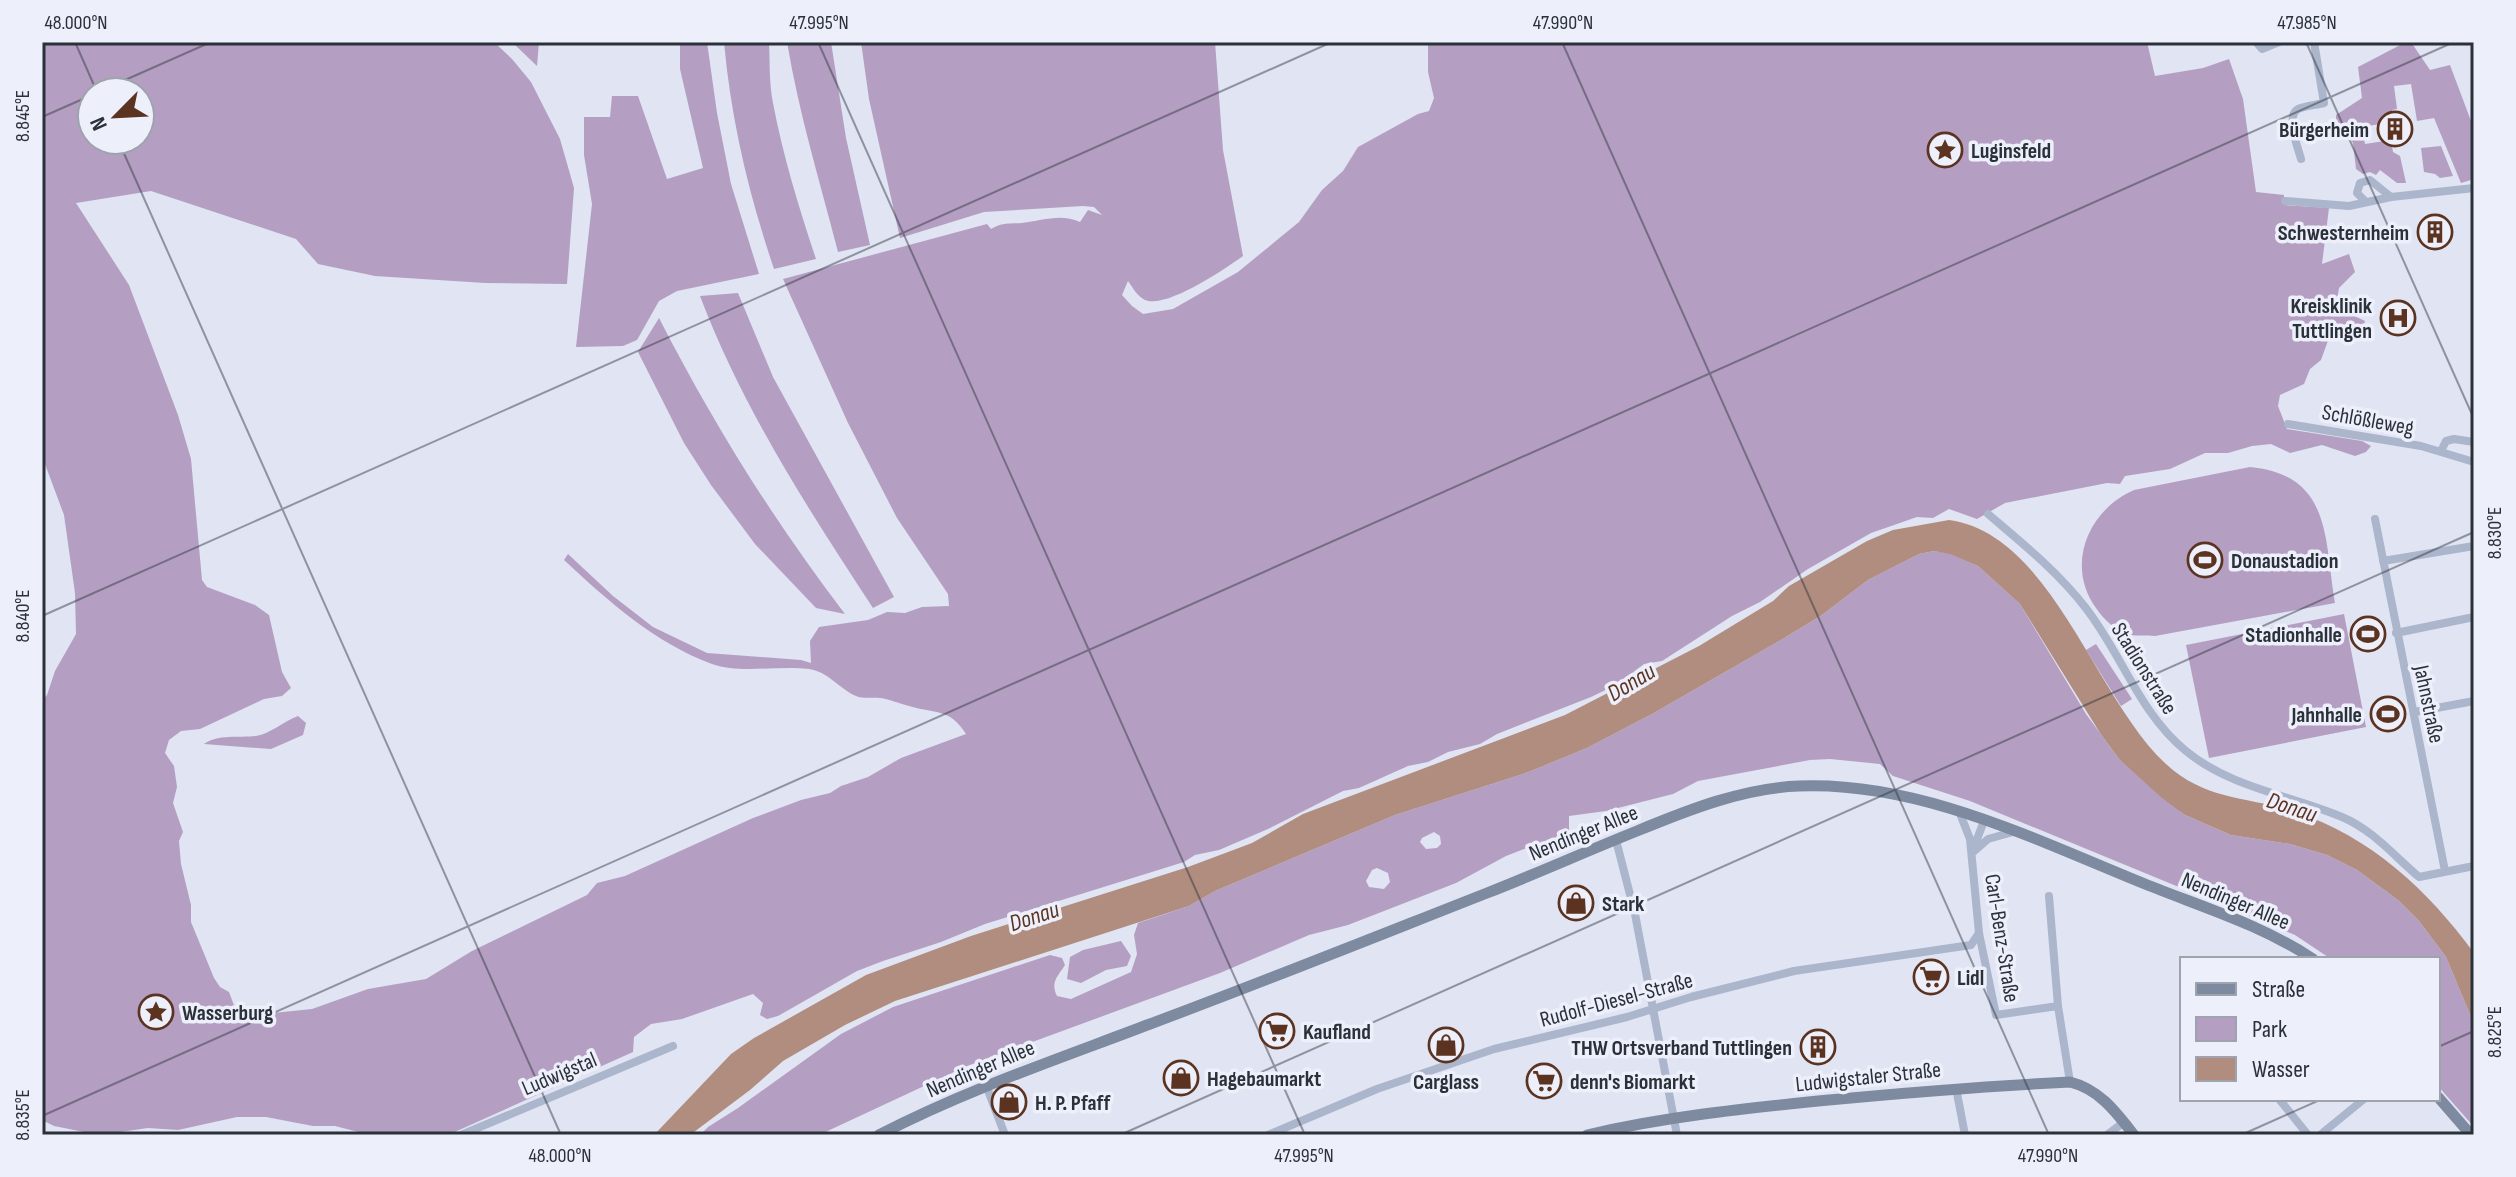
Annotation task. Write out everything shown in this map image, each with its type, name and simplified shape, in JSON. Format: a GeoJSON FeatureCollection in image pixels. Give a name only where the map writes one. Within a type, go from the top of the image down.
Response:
{"type":"FeatureCollection","features":[{"type":"Feature","properties":{"kind":"street"},"geometry":{"type":"LineString","coordinates":[[2259,46],[2279,42]]}},
{"type":"Feature","properties":{"kind":"street"},"geometry":{"type":"LineString","coordinates":[[2301,159],[2293,113],[2324,103],[2314,42]]}},
{"type":"Feature","properties":{"kind":"street"},"geometry":{"type":"LineString","coordinates":[[2365,201],[2357,193],[2357,187],[2370,180],[2391,197]]}},
{"type":"Feature","properties":{"kind":"street"},"geometry":{"type":"LineString","coordinates":[[2285,201],[2349,206],[2391,197],[2474,188]]}},
{"type":"Feature","properties":{"kind":"street","name":"Schlößleweg"},"geometry":{"type":"LineString","coordinates":[[2288,424],[2441,451],[2474,462]]}},
{"type":"Feature","properties":{"kind":"street","name":"Schlößleweg"},"geometry":{"type":"LineString","coordinates":[[2441,451],[2446,441],[2474,442]]}},
{"type":"Feature","properties":{"kind":"street","name":"Stadionstraße"},"geometry":{"type":"LineString","coordinates":[[1988,514],[2030,550],[2085,607],[2116,653],[2145,706],[2162,729],[2188,753],[2225,776],[2356,824],[2419,877],[2445,871]]}},
{"type":"Feature","properties":{"kind":"street","name":"Jahnstraße"},"geometry":{"type":"LineString","coordinates":[[2375,519],[2445,871]]}},
{"type":"Feature","properties":{"kind":"street"},"geometry":{"type":"LineString","coordinates":[[2383,561],[2474,546]]}},
{"type":"Feature","properties":{"kind":"street"},"geometry":{"type":"LineString","coordinates":[[2396,633],[2474,617]]}},
{"type":"Feature","properties":{"kind":"street"},"geometry":{"type":"LineString","coordinates":[[2415,712],[2474,701]]}},
{"type":"Feature","properties":{"kind":"street","name":"Nendinger Allee"},"geometry":{"type":"LineString","coordinates":[[879,1135],[986,1085],[1493,891],[1718,801],[1793,786],[1867,789],[1936,803],[2253,927],[2290,943],[2310,957]]}},
{"type":"Feature","properties":{"kind":"street","name":"Carl-Benz-Straße"},"geometry":{"type":"LineString","coordinates":[[1959,811],[1970,839],[1979,933],[1996,1015],[2058,1006]]}},
{"type":"Feature","properties":{"kind":"street"},"geometry":{"type":"LineString","coordinates":[[1970,839],[1973,827],[1984,821]]}},
{"type":"Feature","properties":{"kind":"street","name":"Carl-Benz-Straße"},"geometry":{"type":"LineString","coordinates":[[1972,853],[1984,821]]}},
{"type":"Feature","properties":{"kind":"street","name":"Carl-Benz-Straße"},"geometry":{"type":"LineString","coordinates":[[1972,853],[1988,839],[2013,832]]}},
{"type":"Feature","properties":{"kind":"street"},"geometry":{"type":"LineString","coordinates":[[1616,840],[1635,914],[1677,1135]]}},
{"type":"Feature","properties":{"kind":"street"},"geometry":{"type":"LineString","coordinates":[[2445,871],[2474,866]]}},
{"type":"Feature","properties":{"kind":"street","name":"Carl-Benz-Straße"},"geometry":{"type":"LineString","coordinates":[[2049,896],[2058,1006],[2070,1082]]}},
{"type":"Feature","properties":{"kind":"street","name":"Rudolf-Diesel-Straße"},"geometry":{"type":"LineString","coordinates":[[1268,1135],[1377,1089],[1494,1049],[1794,971],[1971,945],[1979,933]]}},
{"type":"Feature","properties":{"kind":"street","name":"Ludwigstal"},"geometry":{"type":"LineString","coordinates":[[461,1135],[673,1046]]}},
{"type":"Feature","properties":{"kind":"street"},"geometry":{"type":"LineString","coordinates":[[2070,1082],[2096,1094],[2134,1135]]}},
{"type":"Feature","properties":{"kind":"street","name":"Ludwigstaler Straße"},"geometry":{"type":"LineString","coordinates":[[1587,1135],[1675,1117],[1956,1088],[2070,1082]]}},
{"type":"Feature","properties":{"kind":"street"},"geometry":{"type":"LineString","coordinates":[[986,1085],[1005,1135]]}},
{"type":"Feature","properties":{"kind":"street"},"geometry":{"type":"LineString","coordinates":[[1956,1088],[1965,1135]]}},
{"type":"Feature","properties":{"kind":"street"},"geometry":{"type":"LineString","coordinates":[[2440,1099],[2471,1135]]}},
{"type":"Feature","properties":{"kind":"street"},"geometry":{"type":"LineString","coordinates":[[2281,1101],[2308,1135]]}},
{"type":"Feature","properties":{"kind":"street"},"geometry":{"type":"LineString","coordinates":[[2320,1135],[2362,1101]]}},
{"type":"Feature","properties":{"kind":"street"},"geometry":{"type":"LineString","coordinates":[[2107,1135],[2124,1122]]}},
{"type":"Feature","properties":{"kind":"green space"},"geometry":{"type":"Polygon","coordinates":[[[42,42],[494,42],[512,59],[531,82],[560,139],[574,188],[567,284],[485,283],[375,276],[318,264],[296,239],[151,191],[76,203],[129,285],[178,415],[191,459],[202,580],[207,587],[255,605],[269,615],[282,672],[291,688],[282,696],[264,699],[200,729],[181,731],[169,740],[165,753],[174,766],[177,787],[173,803],[183,832],[179,841],[181,864],[191,905],[191,922],[214,978],[220,987],[229,992],[241,1017],[250,1019],[312,1009],[368,989],[426,979],[472,951],[587,895],[597,883],[625,876],[753,818],[830,793],[868,777],[901,758],[966,734],[954,720],[941,713],[884,699],[856,696],[816,671],[723,667],[691,655],[633,619],[564,560],[568,554],[613,596],[653,627],[707,653],[811,663],[810,641],[819,627],[868,620],[887,612],[905,613],[922,607],[949,606],[948,594],[897,518],[848,423],[783,279],[987,224],[991,229],[1003,224],[1051,218],[1080,222],[1088,210],[1102,215],[1094,207],[1083,206],[984,212],[900,238],[869,99],[861,42],[1215,42],[1223,150],[1243,256],[1195,286],[1167,299],[1145,300],[1128,281],[1122,295],[1143,314],[1173,309],[1238,272],[1299,222],[1322,190],[1343,171],[1358,147],[1429,111],[1434,98],[1428,72],[1428,42],[2147,42],[2155,76],[2203,68],[2229,59],[2243,99],[2256,192],[2284,195],[2284,205],[2329,208],[2322,264],[2349,254],[2355,272],[2339,288],[2337,300],[2350,314],[2365,321],[2361,336],[2353,340],[2344,333],[2330,335],[2321,360],[2310,369],[2304,384],[2280,395],[2278,406],[2287,429],[2362,441],[2371,446],[2366,452],[2355,456],[2322,445],[2290,453],[2271,444],[2228,453],[2205,453],[2170,469],[2125,476],[2120,484],[2107,483],[2005,503],[1977,519],[1949,509],[1933,518],[1917,517],[1871,533],[1662,661],[1644,664],[1616,685],[1497,734],[1480,744],[1448,752],[1359,788],[1343,791],[1219,850],[1195,855],[1184,862],[985,924],[857,971],[778,1016],[767,1019],[760,1015],[763,1003],[753,994],[682,1019],[651,1024],[634,1037],[633,1052],[448,1135],[370,1135],[335,1126],[313,1126],[266,1117],[237,1117],[178,1130],[148,1128],[99,1135],[54,1126],[42,1120],[42,701],[76,634],[75,593],[64,515],[42,456],[42,42]]]}},
{"type":"Feature","properties":{"kind":"green space"},"geometry":{"type":"Polygon","coordinates":[[[512,42],[539,42],[537,66],[512,42]]]}},
{"type":"Feature","properties":{"kind":"green space"},"geometry":{"type":"Polygon","coordinates":[[[680,42],[707,42],[731,184],[759,274],[677,291],[659,301],[637,340],[623,346],[576,347],[592,204],[584,155],[584,117],[610,117],[612,96],[638,96],[667,179],[703,168],[680,69],[680,42]]]}},
{"type":"Feature","properties":{"kind":"green space"},"geometry":{"type":"Polygon","coordinates":[[[724,42],[769,42],[771,88],[777,123],[816,259],[774,269],[742,157],[724,42]]]}},
{"type":"Feature","properties":{"kind":"green space"},"geometry":{"type":"Polygon","coordinates":[[[787,42],[831,42],[846,138],[870,245],[838,252],[787,42]]]}},
{"type":"Feature","properties":{"kind":"green space"},"geometry":{"type":"Polygon","coordinates":[[[2411,42],[2430,70],[2450,65],[2474,129],[2474,179],[2461,183],[2434,118],[2417,121],[2411,84],[2394,86],[2397,109],[2392,110],[2392,122],[2362,127],[2365,144],[2391,140],[2393,152],[2400,156],[2406,183],[2397,183],[2380,170],[2376,175],[2370,172],[2363,174],[2356,169],[2353,143],[2336,115],[2362,98],[2358,67],[2411,42]]]}},
{"type":"Feature","properties":{"kind":"green space"},"geometry":{"type":"Polygon","coordinates":[[[2441,146],[2453,176],[2440,178],[2424,172],[2421,148],[2441,146]]]}},
{"type":"Feature","properties":{"kind":"green space"},"geometry":{"type":"Polygon","coordinates":[[[738,293],[773,377],[894,597],[873,608],[756,417],[700,296],[738,293]]]}},
{"type":"Feature","properties":{"kind":"green space"},"geometry":{"type":"Polygon","coordinates":[[[659,318],[745,470],[845,614],[816,608],[755,544],[684,443],[638,352],[659,318]]]}},
{"type":"Feature","properties":{"kind":"green space","name":"Donaustadion"},"geometry":{"type":"Polygon","coordinates":[[[2250,467],[2277,472],[2296,482],[2310,496],[2325,534],[2335,603],[2155,636],[2130,635],[2107,621],[2096,608],[2082,574],[2086,540],[2104,511],[2134,490],[2250,467]]]}},
{"type":"Feature","properties":{"kind":"green space"},"geometry":{"type":"Polygon","coordinates":[[[1934,551],[1949,553],[1978,566],[2020,604],[2086,714],[2119,759],[2185,815],[2231,835],[2290,844],[2327,855],[2357,870],[2398,900],[2419,921],[2446,957],[2474,1024],[2474,1127],[2440,1088],[2440,957],[2328,957],[2295,935],[1970,801],[1893,776],[1880,764],[1830,759],[1698,781],[1673,794],[1606,811],[1569,816],[1569,833],[1558,840],[1545,841],[1506,856],[1456,883],[1348,925],[1309,935],[1220,973],[967,1066],[819,1135],[700,1135],[841,1034],[893,1007],[1050,955],[1062,958],[1065,965],[1055,983],[1057,996],[1071,999],[1131,972],[1137,954],[1134,935],[1138,923],[1189,906],[1215,891],[1395,815],[1526,773],[1587,748],[1781,640],[1822,615],[1868,580],[1919,554],[1934,551]],[[1434,832],[1420,842],[1426,849],[1437,848],[1441,844],[1440,836],[1434,832]],[[1377,868],[1372,870],[1366,881],[1369,887],[1384,889],[1390,882],[1388,873],[1377,868]]]}},
{"type":"Feature","properties":{"kind":"green space"},"geometry":{"type":"Polygon","coordinates":[[[2344,614],[2366,727],[2209,758],[2186,645],[2344,614]]]}},
{"type":"Feature","properties":{"kind":"green space"},"geometry":{"type":"Polygon","coordinates":[[[2096,644],[2132,699],[2121,706],[2086,650],[2096,644]]]}},
{"type":"Feature","properties":{"kind":"green space"},"geometry":{"type":"Polygon","coordinates":[[[298,716],[306,723],[303,735],[271,749],[204,744],[222,738],[261,735],[298,716]]]}},
{"type":"Feature","properties":{"kind":"green space"},"geometry":{"type":"Polygon","coordinates":[[[1121,941],[1131,956],[1127,966],[1106,970],[1081,983],[1067,979],[1070,957],[1083,950],[1121,941]]]}},
{"type":"Feature","properties":{"kind":"water","name":"Donau"},"geometry":{"type":"Polygon","coordinates":[[[1949,520],[1985,532],[2016,555],[2044,586],[2070,623],[2141,735],[2181,776],[2212,791],[2322,822],[2372,851],[2417,887],[2474,953],[2474,1024],[2446,957],[2419,921],[2398,900],[2357,870],[2327,855],[2290,844],[2231,835],[2185,815],[2162,798],[2119,759],[2020,604],[1978,566],[1934,551],[1919,554],[1868,580],[1822,615],[1781,640],[1587,748],[1526,773],[1395,815],[1215,891],[1189,906],[895,1001],[845,1025],[783,1061],[690,1135],[654,1135],[731,1054],[866,975],[971,936],[1188,867],[1252,843],[1303,814],[1565,715],[1699,646],[1773,601],[1789,586],[1867,541],[1893,530],[1949,520]]]}},
{"type":"Feature","properties":{"kind":"place","name":"Bürgerheim"},"geometry":{"type":"Point","coordinates":[2395,129]}},
{"type":"Feature","properties":{"kind":"place","name":"Luginsfeld"},"geometry":{"type":"Point","coordinates":[1945,150]}},
{"type":"Feature","properties":{"kind":"place","name":"Schwesternheim"},"geometry":{"type":"Point","coordinates":[2435,232]}},
{"type":"Feature","properties":{"kind":"place","name":"Kreisklinik Tuttlingen"},"geometry":{"type":"Point","coordinates":[2398,318]}},
{"type":"Feature","properties":{"kind":"place","name":"Donaustadion"},"geometry":{"type":"Point","coordinates":[2205,560]}},
{"type":"Feature","properties":{"kind":"place","name":"Stadionhalle"},"geometry":{"type":"Point","coordinates":[2368,634]}},
{"type":"Feature","properties":{"kind":"place","name":"Jahnhalle"},"geometry":{"type":"Point","coordinates":[2388,714]}},
{"type":"Feature","properties":{"kind":"place","name":"Stark"},"geometry":{"type":"Point","coordinates":[1576,903]}},
{"type":"Feature","properties":{"kind":"place","name":"Lidl"},"geometry":{"type":"Point","coordinates":[1931,977]}},
{"type":"Feature","properties":{"kind":"place","name":"Wasserburg"},"geometry":{"type":"Point","coordinates":[156,1012]}},
{"type":"Feature","properties":{"kind":"place","name":"Kaufland"},"geometry":{"type":"Point","coordinates":[1277,1031]}},
{"type":"Feature","properties":{"kind":"place","name":"Carglass"},"geometry":{"type":"Point","coordinates":[1446,1045]}},
{"type":"Feature","properties":{"kind":"place","name":"THW Ortsverband Tuttlingen"},"geometry":{"type":"Point","coordinates":[1818,1047]}},
{"type":"Feature","properties":{"kind":"place","name":"Hagebaumarkt"},"geometry":{"type":"Point","coordinates":[1181,1078]}},
{"type":"Feature","properties":{"kind":"place","name":"denn's Biomarkt"},"geometry":{"type":"Point","coordinates":[1544,1081]}},
{"type":"Feature","properties":{"kind":"place","name":"H. P. Pfaff"},"geometry":{"type":"Point","coordinates":[1009,1102]}}]}
